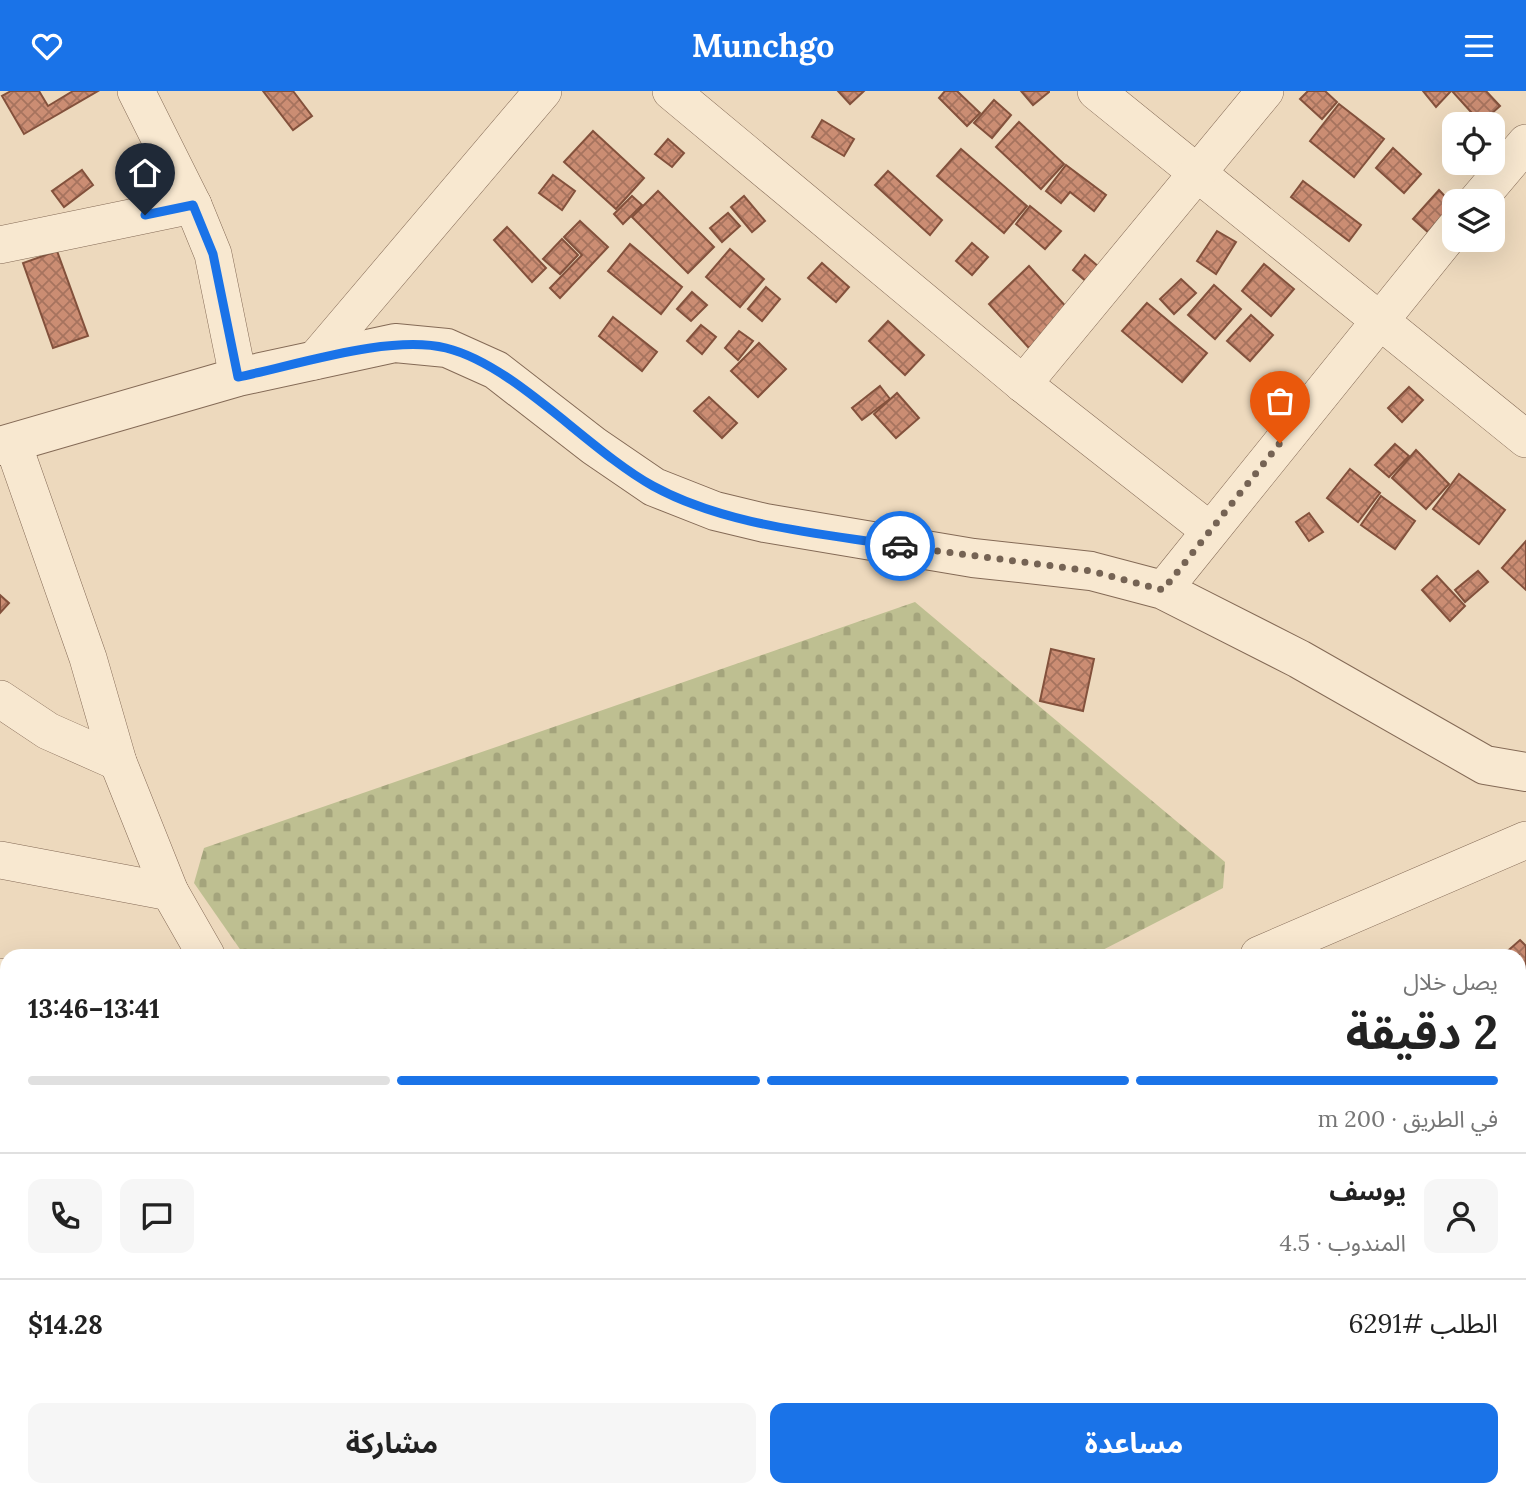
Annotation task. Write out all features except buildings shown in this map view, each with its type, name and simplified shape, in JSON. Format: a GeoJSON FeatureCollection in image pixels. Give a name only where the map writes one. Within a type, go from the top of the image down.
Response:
{"type":"FeatureCollection","features":[{"type":"Feature","properties":{"kind":"street"},"geometry":{"type":"LineString","coordinates":[[136,91],[193,205],[213,254],[238,377]]}},
{"type":"Feature","properties":{"kind":"street"},"geometry":{"type":"LineString","coordinates":[[314,362],[543,91]]}},
{"type":"Feature","properties":{"kind":"street"},"geometry":{"type":"LineString","coordinates":[[671,91],[1023,384],[1209,530]]}},
{"type":"Feature","properties":{"kind":"street"},"geometry":{"type":"LineString","coordinates":[[1096,91],[1196,175],[1379,318],[1526,439]]}},
{"type":"Feature","properties":{"kind":"street"},"geometry":{"type":"LineString","coordinates":[[1023,384],[1265,91]]}},
{"type":"Feature","properties":{"kind":"street"},"geometry":{"type":"LineString","coordinates":[[1487,189],[1526,143]]}},
{"type":"Feature","properties":{"kind":"street"},"geometry":{"type":"LineString","coordinates":[[0,245],[193,205]]}},
{"type":"Feature","properties":{"kind":"street"},"geometry":{"type":"LineString","coordinates":[[1163,590],[1379,318],[1442,243]]}},
{"type":"Feature","properties":{"kind":"street"},"geometry":{"type":"LineString","coordinates":[[203,949],[170,893],[118,762],[88,658],[6,445],[238,377],[395,343],[447,348],[496,370],[594,446],[654,487],[715,510],[765,523],[973,558],[1091,571],[1163,590],[1299,659],[1485,765],[1526,772]]}},
{"type":"Feature","properties":{"kind":"street"},"geometry":{"type":"LineString","coordinates":[[0,699],[48,731],[118,762]]}},
{"type":"Feature","properties":{"kind":"street"},"geometry":{"type":"LineString","coordinates":[[1288,949],[1526,840]]}},
{"type":"Feature","properties":{"kind":"street"},"geometry":{"type":"LineString","coordinates":[[0,860],[170,893]]}},
{"type":"Feature","properties":{"kind":"green space"},"geometry":{"type":"Polygon","coordinates":[[[915,602],[1225,862],[1223,888],[1105,949],[240,949],[194,883],[204,848],[915,602]]]}},
{"type":"Feature","properties":{"kind":"way so far"},"geometry":{"type":"LineString","coordinates":[[900,546],[973,558],[1091,571],[1163,590],[1280,443]]}},
{"type":"Feature","properties":{"kind":"route"},"geometry":{"type":"LineString","coordinates":[[145,215],[193,205],[213,254],[238,377],[395,343],[447,348],[496,370],[594,446],[654,487],[715,510],[765,523],[900,546]]}}]}
